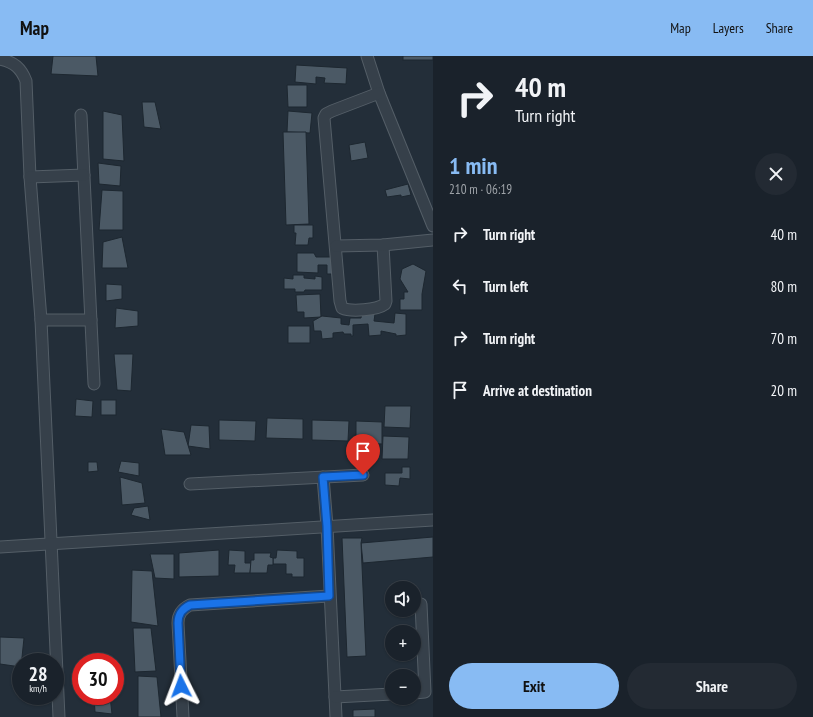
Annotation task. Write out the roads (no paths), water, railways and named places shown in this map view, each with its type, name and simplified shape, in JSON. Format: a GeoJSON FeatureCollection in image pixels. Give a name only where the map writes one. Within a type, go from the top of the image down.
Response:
{"type":"FeatureCollection","features":[{"type":"Feature","properties":{"kind":"street"},"geometry":{"type":"LineString","coordinates":[[367,56],[379,93],[433,226]]}},
{"type":"Feature","properties":{"kind":"street"},"geometry":{"type":"LineString","coordinates":[[0,59],[11,62],[19,68],[26,81],[30,177],[41,320],[59,717]]}},
{"type":"Feature","properties":{"kind":"street"},"geometry":{"type":"LineString","coordinates":[[379,93],[332,111],[324,116],[340,301],[342,308],[349,310],[376,308],[385,304],[383,245]]}},
{"type":"Feature","properties":{"kind":"street"},"geometry":{"type":"LineString","coordinates":[[81,115],[94,384]]}},
{"type":"Feature","properties":{"kind":"street"},"geometry":{"type":"LineString","coordinates":[[30,177],[84,175]]}},
{"type":"Feature","properties":{"kind":"street"},"geometry":{"type":"LineString","coordinates":[[336,246],[383,245],[433,240]]}},
{"type":"Feature","properties":{"kind":"street"},"geometry":{"type":"LineString","coordinates":[[41,320],[91,320]]}},
{"type":"Feature","properties":{"kind":"street"},"geometry":{"type":"LineString","coordinates":[[190,484],[363,475]]}},
{"type":"Feature","properties":{"kind":"street"},"geometry":{"type":"LineString","coordinates":[[323,477],[327,526],[329,596],[336,717]]}},
{"type":"Feature","properties":{"kind":"street"},"geometry":{"type":"LineString","coordinates":[[0,547],[433,520]]}},
{"type":"Feature","properties":{"kind":"street"},"geometry":{"type":"LineString","coordinates":[[183,717],[178,623],[180,614],[185,608],[190,605],[329,596]]}},
{"type":"Feature","properties":{"kind":"street"},"geometry":{"type":"LineString","coordinates":[[421,604],[429,692]]}},
{"type":"Feature","properties":{"kind":"street"},"geometry":{"type":"LineString","coordinates":[[335,696],[385,694]]}}]}
